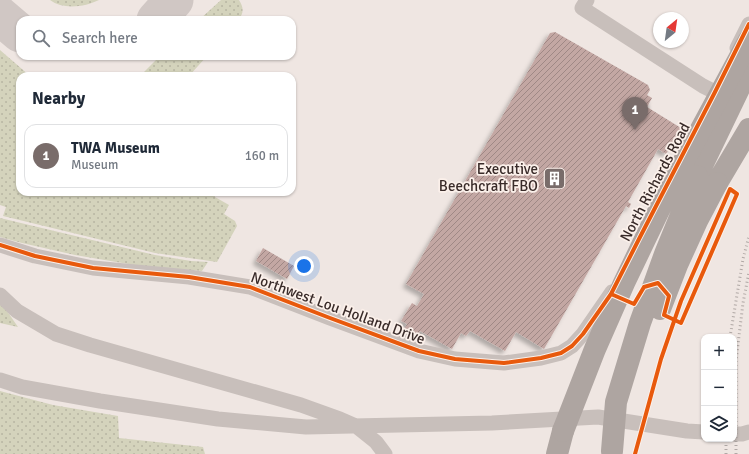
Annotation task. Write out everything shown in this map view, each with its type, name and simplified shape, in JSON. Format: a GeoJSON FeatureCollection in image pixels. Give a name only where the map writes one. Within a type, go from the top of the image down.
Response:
{"type":"FeatureCollection","features":[{"type":"Feature","properties":{"kind":"highway"},"geometry":{"type":"LineString","coordinates":[[557,454],[563,431],[595,348],[624,283],[671,185],[749,40]]}},
{"type":"Feature","properties":{"kind":"highway"},"geometry":{"type":"LineString","coordinates":[[612,452],[616,402],[640,323],[665,254],[697,176],[749,68]]}},
{"type":"Feature","properties":{"kind":"highway"},"geometry":{"type":"LineString","coordinates":[[612,452],[651,332],[686,246],[717,183],[749,128]]}},
{"type":"Feature","properties":{"kind":"street"},"geometry":{"type":"LineString","coordinates":[[587,0],[582,8],[703,86],[715,92]]}},
{"type":"Feature","properties":{"kind":"street","name":"North Richards Road"},"geometry":{"type":"LineString","coordinates":[[572,346],[583,334],[611,294],[749,24]]}},
{"type":"Feature","properties":{"kind":"street","name":"Northwest Lou Holland Drive"},"geometry":{"type":"LineString","coordinates":[[0,244],[35,256],[93,268],[189,277],[250,286],[419,351],[455,359],[504,363],[541,358],[561,353],[572,346]]}},
{"type":"Feature","properties":{"kind":"street"},"geometry":{"type":"LineString","coordinates":[[0,295],[17,311],[56,334],[301,405],[340,418],[356,426],[376,442],[385,454]]}},
{"type":"Feature","properties":{"kind":"street"},"geometry":{"type":"LineString","coordinates":[[0,380],[22,387],[77,397],[218,419],[306,427],[492,423],[598,417],[701,432]]}},
{"type":"Feature","properties":{"kind":"street"},"geometry":{"type":"LineString","coordinates":[[737,434],[749,432]]}},
{"type":"Feature","properties":{"kind":"green space"},"geometry":{"type":"Polygon","coordinates":[[[50,0],[99,0],[81,6],[68,6],[55,3],[50,0]]]}},
{"type":"Feature","properties":{"kind":"green space"},"geometry":{"type":"Polygon","coordinates":[[[221,0],[239,0],[243,10],[240,16],[203,16],[221,0]]]}},
{"type":"Feature","properties":{"kind":"green space"},"geometry":{"type":"Polygon","coordinates":[[[0,50],[25,72],[16,72],[16,196],[215,196],[229,205],[224,214],[235,221],[237,226],[217,262],[155,253],[3,216],[6,207],[0,205],[0,50]]]}},
{"type":"Feature","properties":{"kind":"green space"},"geometry":{"type":"Polygon","coordinates":[[[156,60],[203,60],[193,72],[144,72],[156,60]]]}},
{"type":"Feature","properties":{"kind":"green space"},"geometry":{"type":"Polygon","coordinates":[[[0,218],[155,255],[191,261],[208,262],[202,271],[140,266],[75,255],[0,237],[0,218]]]}},
{"type":"Feature","properties":{"kind":"green space"},"geometry":{"type":"Polygon","coordinates":[[[0,304],[7,311],[18,327],[0,323],[0,304]]]}},
{"type":"Feature","properties":{"kind":"green space"},"geometry":{"type":"Polygon","coordinates":[[[0,391],[53,405],[118,416],[119,438],[203,447],[205,454],[0,454],[0,391]]]}},
{"type":"Feature","properties":{"kind":"building","name":"Executive Beechcraft FBO"},"geometry":{"type":"Polygon","coordinates":[[[555,32],[648,85],[650,90],[647,95],[652,98],[647,107],[681,128],[666,154],[658,149],[628,202],[631,204],[629,208],[626,206],[544,349],[516,332],[505,351],[470,331],[466,336],[461,333],[452,349],[420,331],[415,339],[403,331],[407,324],[401,321],[412,303],[417,306],[424,294],[406,284],[550,33],[555,32]]]}},
{"type":"Feature","properties":{"kind":"building"},"geometry":{"type":"Polygon","coordinates":[[[263,248],[294,266],[287,279],[256,261],[263,248]]]}},
{"type":"Feature","properties":{"kind":"taxiway"},"geometry":{"type":"LineString","coordinates":[[160,16],[174,0]]}},
{"type":"Feature","properties":{"kind":"taxiway"},"geometry":{"type":"LineString","coordinates":[[0,16],[16,30]]}},
{"type":"Feature","properties":{"kind":"railway"},"geometry":{"type":"LineString","coordinates":[[730,334],[743,259],[749,236]]}},
{"type":"Feature","properties":{"kind":"railway"},"geometry":{"type":"LineString","coordinates":[[736,454],[736,361],[743,303],[749,272]]}},
{"type":"Feature","properties":{"kind":"railway"},"geometry":{"type":"LineString","coordinates":[[726,442],[726,454]]}},
{"type":"Feature","properties":{"kind":"cycle path"},"geometry":{"type":"LineString","coordinates":[[0,245],[35,256],[93,268],[189,277],[250,287],[419,351],[455,359],[504,363],[541,358],[561,353],[572,346],[583,334],[611,294],[749,24]]}},
{"type":"Feature","properties":{"kind":"cycle path"},"geometry":{"type":"LineString","coordinates":[[611,294],[634,304],[644,287],[658,283],[669,296],[664,315],[681,323],[737,194],[730,189],[681,301],[661,359],[635,454]]}},
{"type":"Feature","properties":{"kind":"place","name":"TWA Museum"},"geometry":{"type":"Point","coordinates":[635,130]}},
{"type":"Feature","properties":{"kind":"place","name":"Executive Beechcraft FBO"},"geometry":{"type":"Point","coordinates":[554,178]}}]}
